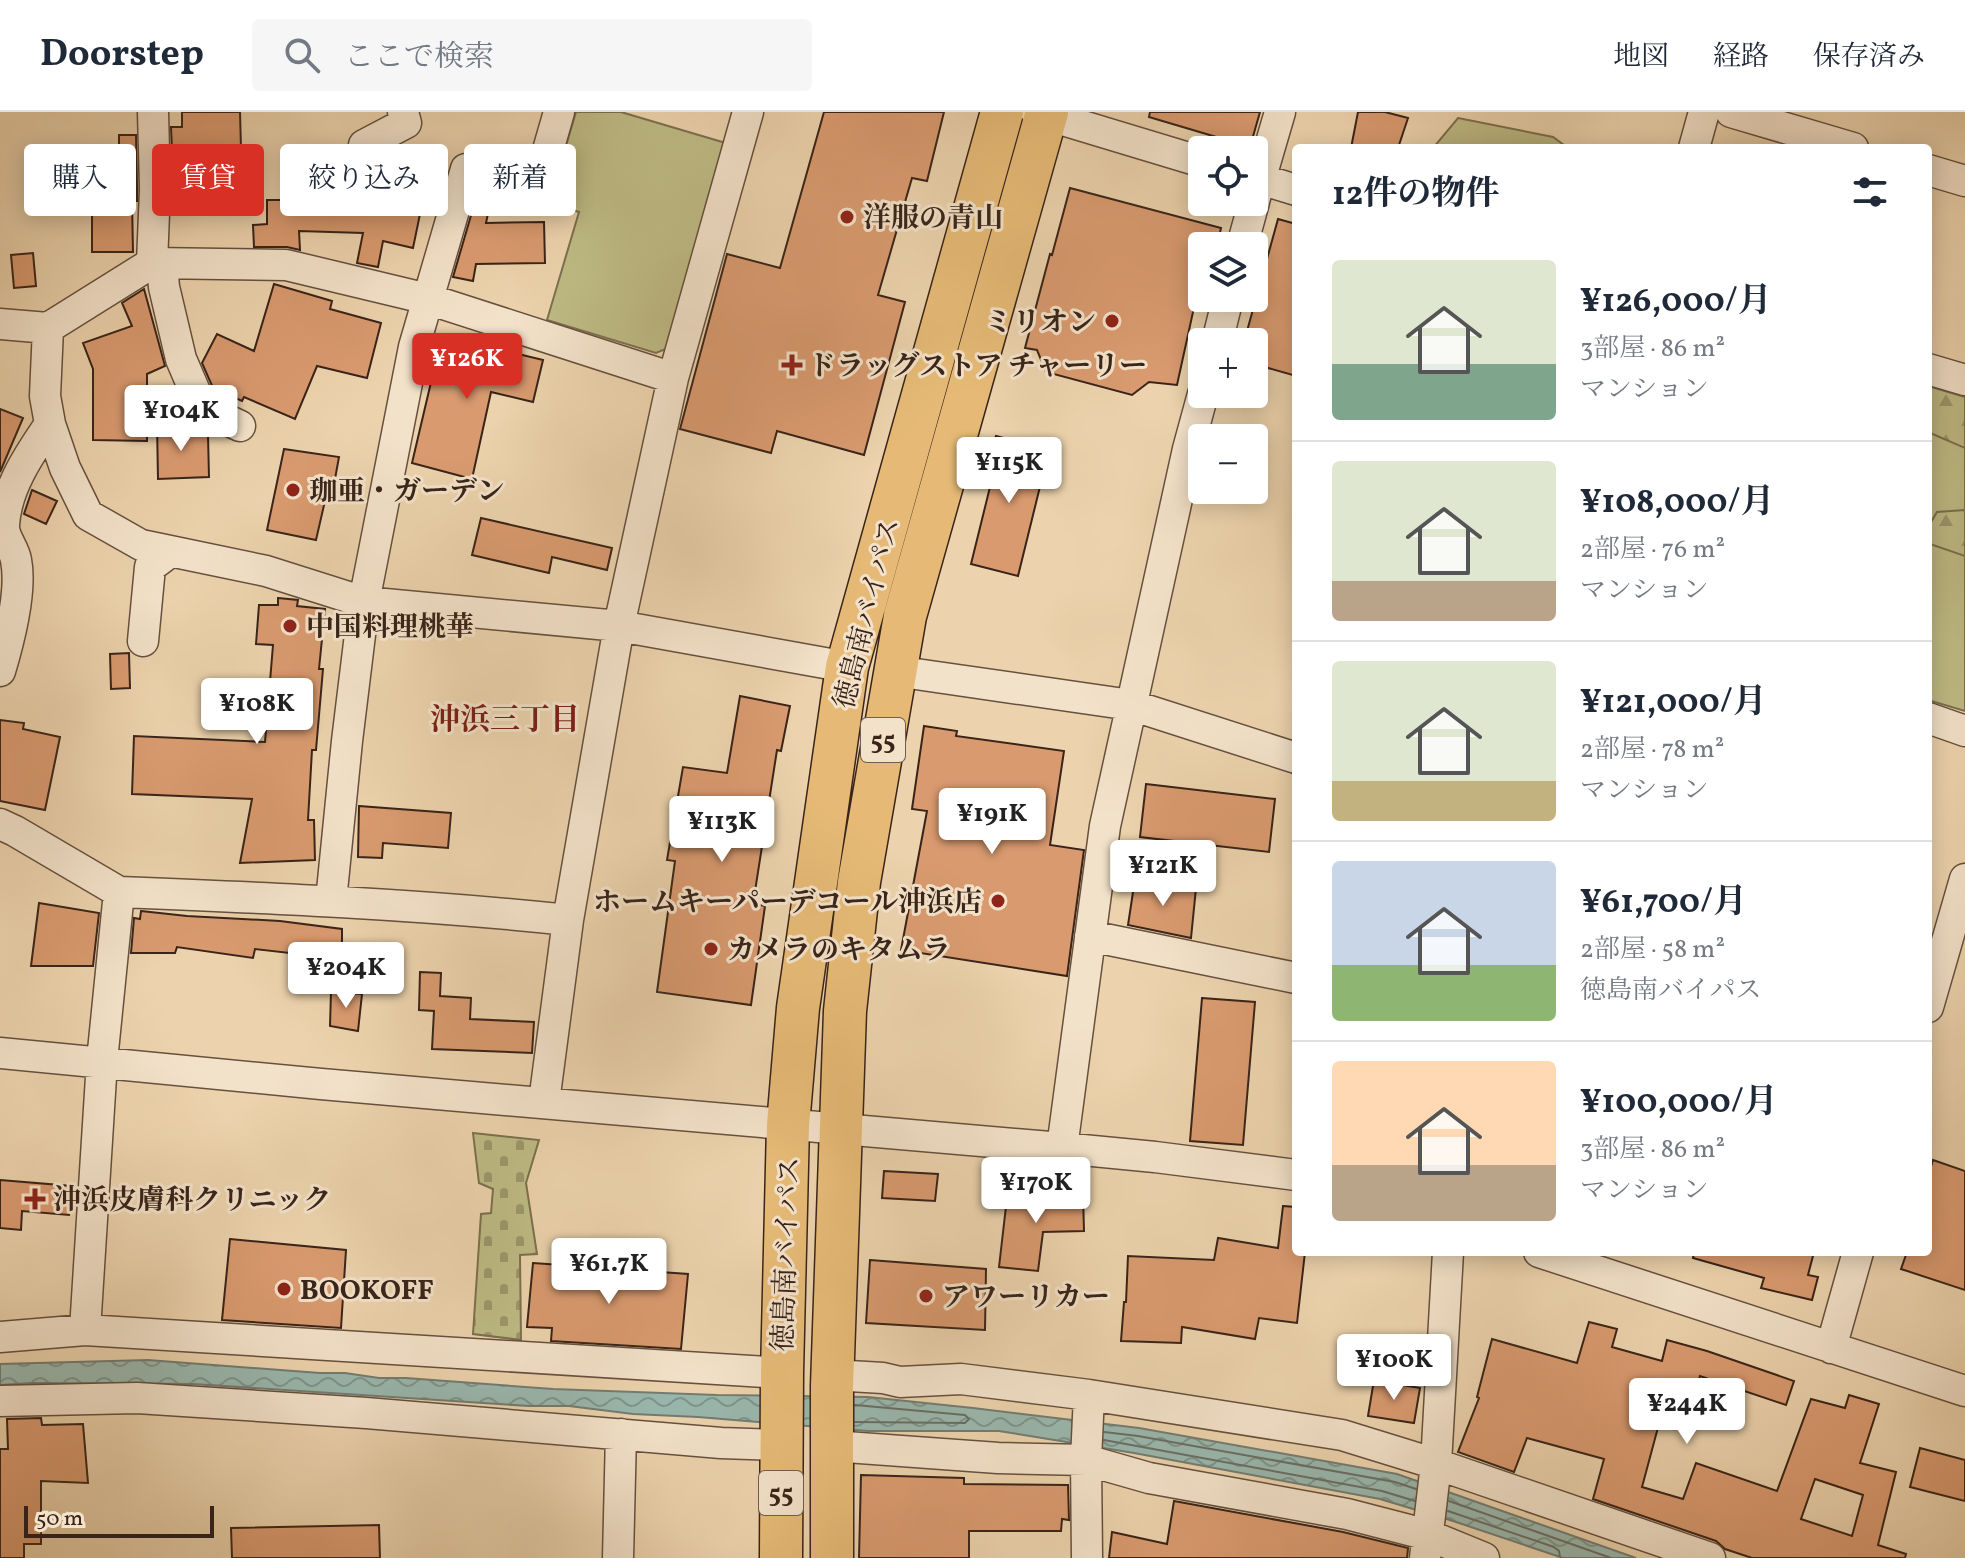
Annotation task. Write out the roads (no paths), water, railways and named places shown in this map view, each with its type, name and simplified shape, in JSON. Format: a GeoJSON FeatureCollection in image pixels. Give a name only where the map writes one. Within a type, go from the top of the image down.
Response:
{"type":"FeatureCollection","features":[{"type":"Feature","properties":{"kind":"highway","name":"徳島南バイパス"},"geometry":{"type":"LineString","coordinates":[[781,1558],[788,1125],[798,1008],[847,667],[1002,112]]}},
{"type":"Feature","properties":{"kind":"highway","name":"徳島南バイパス"},"geometry":{"type":"LineString","coordinates":[[832,1558],[832,1380],[840,1128],[845,1011],[859,882],[905,616],[1043,113]]}},
{"type":"Feature","properties":{"kind":"street"},"geometry":{"type":"LineString","coordinates":[[153,112],[157,264],[181,359],[202,408],[240,426]]}},
{"type":"Feature","properties":{"kind":"street"},"geometry":{"type":"LineString","coordinates":[[366,144],[406,123],[403,112]]}},
{"type":"Feature","properties":{"kind":"street"},"geometry":{"type":"LineString","coordinates":[[331,901],[364,602],[414,347],[466,169],[538,185],[559,112]]}},
{"type":"Feature","properties":{"kind":"street"},"geometry":{"type":"LineString","coordinates":[[544,1102],[568,920],[619,626],[673,378],[748,112]]}},
{"type":"Feature","properties":{"kind":"street"},"geometry":{"type":"LineString","coordinates":[[1268,149],[1280,112]]}},
{"type":"Feature","properties":{"kind":"street"},"geometry":{"type":"LineString","coordinates":[[1695,144],[1704,112]]}},
{"type":"Feature","properties":{"kind":"street"},"geometry":{"type":"LineString","coordinates":[[1731,112],[1839,144]]}},
{"type":"Feature","properties":{"kind":"street"},"geometry":{"type":"LineString","coordinates":[[1043,113],[1188,158]]}},
{"type":"Feature","properties":{"kind":"street"},"geometry":{"type":"LineString","coordinates":[[1932,171],[1965,181]]}},
{"type":"Feature","properties":{"kind":"street"},"geometry":{"type":"LineString","coordinates":[[1268,190],[1292,190]]}},
{"type":"Feature","properties":{"kind":"street"},"geometry":{"type":"LineString","coordinates":[[0,324],[48,328],[157,264],[286,265],[428,299],[673,378]]}},
{"type":"Feature","properties":{"kind":"street"},"geometry":{"type":"LineString","coordinates":[[48,328],[45,396],[50,424],[65,468],[88,515],[141,545],[266,571],[364,602],[619,626],[847,667]]}},
{"type":"Feature","properties":{"kind":"street"},"geometry":{"type":"LineString","coordinates":[[1932,370],[1965,380]]}},
{"type":"Feature","properties":{"kind":"street"},"geometry":{"type":"LineString","coordinates":[[1062,1148],[1105,826],[1199,408]]}},
{"type":"Feature","properties":{"kind":"street"},"geometry":{"type":"LineString","coordinates":[[0,671],[18,587],[16,558],[3,529],[8,503],[27,457],[50,424]]}},
{"type":"Feature","properties":{"kind":"street"},"geometry":{"type":"LineString","coordinates":[[143,641],[150,567],[170,552]]}},
{"type":"Feature","properties":{"kind":"street"},"geometry":{"type":"LineString","coordinates":[[895,671],[1131,705],[1292,753]]}},
{"type":"Feature","properties":{"kind":"street"},"geometry":{"type":"LineString","coordinates":[[1932,719],[1965,731]]}},
{"type":"Feature","properties":{"kind":"street"},"geometry":{"type":"LineString","coordinates":[[0,824],[119,892],[464,909],[568,920]]}},
{"type":"Feature","properties":{"kind":"street"},"geometry":{"type":"LineString","coordinates":[[1932,996],[1945,959],[1965,879]]}},
{"type":"Feature","properties":{"kind":"street"},"geometry":{"type":"LineString","coordinates":[[85,1330],[102,1061],[119,892]]}},
{"type":"Feature","properties":{"kind":"street"},"geometry":{"type":"LineString","coordinates":[[1090,936],[1292,977]]}},
{"type":"Feature","properties":{"kind":"street"},"geometry":{"type":"LineString","coordinates":[[0,1053],[1062,1148],[1292,1174]]}},
{"type":"Feature","properties":{"kind":"street"},"geometry":{"type":"LineString","coordinates":[[1426,1547],[1436,1464],[1448,1256]]}},
{"type":"Feature","properties":{"kind":"street"},"geometry":{"type":"LineString","coordinates":[[1551,1256],[1965,1391]]}},
{"type":"Feature","properties":{"kind":"street"},"geometry":{"type":"LineString","coordinates":[[1831,1348],[1857,1256]]}},
{"type":"Feature","properties":{"kind":"street"},"geometry":{"type":"LineString","coordinates":[[0,1337],[85,1330],[782,1379]]}},
{"type":"Feature","properties":{"kind":"street"},"geometry":{"type":"LineString","coordinates":[[832,1380],[883,1378],[900,1382],[961,1379],[1089,1395],[1342,1435],[1710,1558]]}},
{"type":"Feature","properties":{"kind":"street"},"geometry":{"type":"LineString","coordinates":[[1087,1558],[1089,1395]]}},
{"type":"Feature","properties":{"kind":"street"},"geometry":{"type":"LineString","coordinates":[[0,1401],[137,1398],[366,1413],[721,1443],[781,1436]]}},
{"type":"Feature","properties":{"kind":"street"},"geometry":{"type":"LineString","coordinates":[[618,1558],[621,1434]]}},
{"type":"Feature","properties":{"kind":"street"},"geometry":{"type":"LineString","coordinates":[[832,1439],[998,1458],[1086,1460],[1149,1478],[1347,1514],[1426,1547],[1484,1558]]}},
{"type":"Feature","properties":{"kind":"water"},"geometry":{"type":"Polygon","coordinates":[[[148,1360],[553,1389],[868,1397],[1139,1428],[1397,1474],[1636,1558],[1563,1558],[1380,1499],[999,1431],[868,1431],[633,1414],[569,1406],[193,1384],[0,1385],[0,1364],[148,1360]]]}},
{"type":"Feature","properties":{"kind":"place","name":"洋服の青山"},"geometry":{"type":"Point","coordinates":[847,217]}},
{"type":"Feature","properties":{"kind":"place","name":"ミリオン"},"geometry":{"type":"Point","coordinates":[1112,321]}},
{"type":"Feature","properties":{"kind":"place","name":"ドラッグストア チャーリー"},"geometry":{"type":"Point","coordinates":[792,365]}},
{"type":"Feature","properties":{"kind":"place","name":"珈亜・ガーデン"},"geometry":{"type":"Point","coordinates":[293,490]}},
{"type":"Feature","properties":{"kind":"place","name":"中国料理桃華"},"geometry":{"type":"Point","coordinates":[290,626]}},
{"type":"Feature","properties":{"kind":"place","name":"ホームキーパーデコール沖浜店"},"geometry":{"type":"Point","coordinates":[998,901]}},
{"type":"Feature","properties":{"kind":"place","name":"カメラのキタムラ"},"geometry":{"type":"Point","coordinates":[711,949]}},
{"type":"Feature","properties":{"kind":"place","name":"沖浜皮膚科クリニック"},"geometry":{"type":"Point","coordinates":[35,1199]}},
{"type":"Feature","properties":{"kind":"place","name":"BOOKOFF"},"geometry":{"type":"Point","coordinates":[284,1289]}},
{"type":"Feature","properties":{"kind":"place","name":"アワーリカー"},"geometry":{"type":"Point","coordinates":[926,1296]}},
{"type":"Feature","properties":{"kind":"district","name":"沖浜三丁目"},"geometry":{"type":"Point","coordinates":[505,719]}}]}
